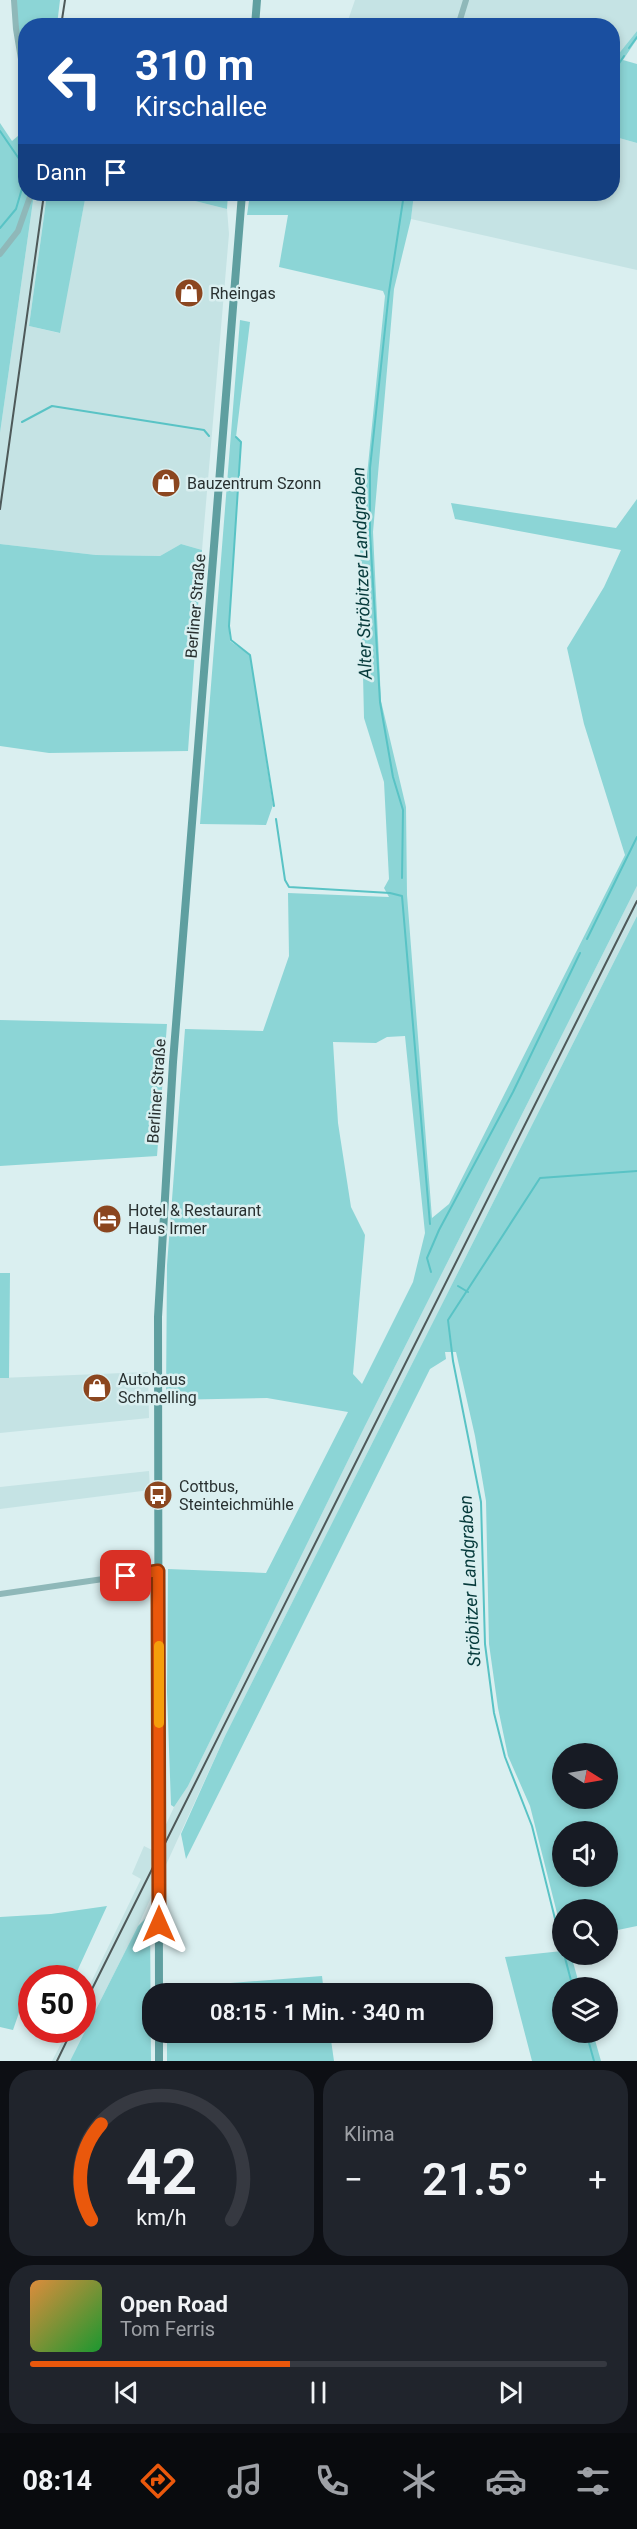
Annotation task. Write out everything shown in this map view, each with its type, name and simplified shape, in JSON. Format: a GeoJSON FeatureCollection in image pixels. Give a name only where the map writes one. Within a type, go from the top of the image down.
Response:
{"type":"FeatureCollection","features":[{"type":"Feature","properties":{"kind":"main road"},"geometry":{"type":"LineString","coordinates":[[256,18],[257,0]]}},
{"type":"Feature","properties":{"kind":"main road","name":"Berliner Straße"},"geometry":{"type":"LineString","coordinates":[[159,1983],[158,1317],[162,1233],[241,201]]}},
{"type":"Feature","properties":{"kind":"main road"},"geometry":{"type":"LineString","coordinates":[[159,2043],[159,2061]]}},
{"type":"Feature","properties":{"kind":"street"},"geometry":{"type":"LineString","coordinates":[[14,0],[18,41]]}},
{"type":"Feature","properties":{"kind":"street"},"geometry":{"type":"LineString","coordinates":[[460,18],[466,0]]}},
{"type":"Feature","properties":{"kind":"street"},"geometry":{"type":"LineString","coordinates":[[0,254],[18,231],[29,201]]}},
{"type":"Feature","properties":{"kind":"street"},"geometry":{"type":"LineString","coordinates":[[0,1594],[158,1571]]}},
{"type":"Feature","properties":{"kind":"shaded area"},"geometry":{"type":"Polygon","coordinates":[[[16,0],[60,0],[58,18],[18,18],[18,36],[16,0]]]}},
{"type":"Feature","properties":{"kind":"shaded area"},"geometry":{"type":"Polygon","coordinates":[[[355,0],[637,0],[637,31],[620,52],[620,18],[349,18],[355,0]]]}},
{"type":"Feature","properties":{"kind":"shaded area"},"geometry":{"type":"Polygon","coordinates":[[[637,31],[637,39],[623,60],[637,64],[637,143],[620,138],[620,52],[637,31]]]}},
{"type":"Feature","properties":{"kind":"shaded area"},"geometry":{"type":"Polygon","coordinates":[[[0,123],[12,141],[18,136],[18,201],[33,201],[0,433],[0,123]]]}},
{"type":"Feature","properties":{"kind":"shaded area"},"geometry":{"type":"Polygon","coordinates":[[[620,138],[637,143],[637,270],[411,219],[413,201],[620,201],[620,138]]]}},
{"type":"Feature","properties":{"kind":"shaded area"},"geometry":{"type":"Polygon","coordinates":[[[33,201],[46,201],[29,326],[59,333],[85,201],[195,201],[227,209],[229,234],[202,550],[181,544],[160,556],[96,555],[0,544],[0,433],[33,201]]]}},
{"type":"Feature","properties":{"kind":"shaded area"},"geometry":{"type":"Polygon","coordinates":[[[46,201],[85,201],[60,333],[29,326],[46,201]]]}},
{"type":"Feature","properties":{"kind":"shaded area"},"geometry":{"type":"Polygon","coordinates":[[[195,201],[228,201],[227,209],[195,201]]]}},
{"type":"Feature","properties":{"kind":"shaded area"},"geometry":{"type":"Polygon","coordinates":[[[249,201],[413,201],[394,289],[373,532],[381,701],[406,807],[407,895],[432,1218],[449,1204],[625,855],[584,724],[567,648],[604,587],[621,550],[455,519],[451,503],[616,528],[637,499],[637,886],[365,1426],[188,1786],[174,1807],[171,1805],[167,1692],[168,1569],[266,1573],[348,1412],[267,1398],[166,1400],[167,1265],[185,1029],[263,1031],[289,956],[288,893],[389,897],[384,888],[389,879],[384,782],[364,718],[360,545],[385,296],[383,291],[279,267],[288,215],[247,215],[249,201]],[[405,1036],[387,1037],[376,1043],[333,1042],[338,1123],[351,1207],[365,1235],[353,1374],[362,1384],[413,1282],[425,1233],[405,1036]]]}},
{"type":"Feature","properties":{"kind":"shaded area"},"geometry":{"type":"Polygon","coordinates":[[[240,320],[250,322],[236,437],[241,442],[229,626],[230,641],[250,655],[273,805],[266,825],[200,824],[240,320]]]}},
{"type":"Feature","properties":{"kind":"shaded area"},"geometry":{"type":"Polygon","coordinates":[[[0,544],[96,555],[160,556],[181,544],[202,550],[188,751],[49,753],[0,746],[0,544]]]}},
{"type":"Feature","properties":{"kind":"shaded area"},"geometry":{"type":"Polygon","coordinates":[[[637,886],[637,916],[225,1736],[138,1926],[96,2009],[96,1972],[141,1879],[132,1874],[144,1846],[154,1851],[637,886]]]}},
{"type":"Feature","properties":{"kind":"shaded area"},"geometry":{"type":"Polygon","coordinates":[[[637,916],[637,1926],[618,1930],[618,1899],[553,1899],[530,1806],[508,1756],[498,1708],[489,1644],[486,1501],[475,1436],[456,1352],[445,1352],[446,1359],[430,1369],[186,1859],[181,1834],[225,1736],[637,916]]]}},
{"type":"Feature","properties":{"kind":"shaded area"},"geometry":{"type":"Polygon","coordinates":[[[0,1020],[167,1024],[157,1156],[0,1166],[0,1020]]]}},
{"type":"Feature","properties":{"kind":"shaded area"},"geometry":{"type":"Polygon","coordinates":[[[0,1273],[10,1273],[9,1378],[0,1378],[0,1273]]]}},
{"type":"Feature","properties":{"kind":"shaded area"},"geometry":{"type":"Polygon","coordinates":[[[148,1372],[149,1418],[0,1433],[0,1378],[148,1372]]]}},
{"type":"Feature","properties":{"kind":"shaded area"},"geometry":{"type":"Polygon","coordinates":[[[149,1471],[150,1490],[0,1509],[0,1487],[149,1471]]]}},
{"type":"Feature","properties":{"kind":"shaded area"},"geometry":{"type":"Polygon","coordinates":[[[107,1906],[80,1965],[18,1965],[18,2016],[13,2030],[0,2027],[0,1917],[51,1914],[107,1906]]]}},
{"type":"Feature","properties":{"kind":"shaded area"},"geometry":{"type":"Polygon","coordinates":[[[150,1914],[150,1983],[142,1983],[142,2043],[151,2043],[151,2061],[70,2061],[79,2043],[96,2043],[96,2009],[138,1926],[150,1914]]]}},
{"type":"Feature","properties":{"kind":"shaded area"},"geometry":{"type":"Polygon","coordinates":[[[552,1952],[552,1965],[574,1965],[577,1977],[552,1977],[552,2043],[596,2043],[601,2061],[532,2061],[505,1957],[552,1952]]]}},
{"type":"Feature","properties":{"kind":"shaded area"},"geometry":{"type":"Polygon","coordinates":[[[322,1976],[323,1983],[232,1983],[322,1976]]]}},
{"type":"Feature","properties":{"kind":"shaded area"},"geometry":{"type":"Polygon","coordinates":[[[61,2043],[79,2043],[70,2061],[52,2061],[61,2043]]]}},
{"type":"Feature","properties":{"kind":"shaded area"},"geometry":{"type":"Polygon","coordinates":[[[167,2043],[331,2043],[334,2061],[167,2061],[167,2043]]]}},
{"type":"Feature","properties":{"kind":"waterway","name":"Alter Ströbitzer Landgraben"},"geometry":{"type":"LineString","coordinates":[[629,48],[637,37]]}},
{"type":"Feature","properties":{"kind":"waterway","name":"Alter Ströbitzer Landgraben"},"geometry":{"type":"LineString","coordinates":[[620,62],[624,56]]}},
{"type":"Feature","properties":{"kind":"waterway"},"geometry":{"type":"LineString","coordinates":[[0,131],[18,157]]}},
{"type":"Feature","properties":{"kind":"waterway"},"geometry":{"type":"LineString","coordinates":[[0,228],[16,209],[18,201]]}},
{"type":"Feature","properties":{"kind":"waterway","name":"Alter Ströbitzer Landgraben"},"geometry":{"type":"LineString","coordinates":[[402,878],[403,810],[393,777],[380,702],[370,533],[370,468],[389,292],[403,201]]}},
{"type":"Feature","properties":{"kind":"waterway"},"geometry":{"type":"LineString","coordinates":[[22,422],[52,406],[204,430],[209,436]]}},
{"type":"Feature","properties":{"kind":"waterway"},"geometry":{"type":"LineString","coordinates":[[236,437],[241,442],[229,626],[231,640],[250,655],[274,806]]}},
{"type":"Feature","properties":{"kind":"waterway"},"geometry":{"type":"LineString","coordinates":[[276,819],[285,880],[289,887],[390,893],[402,896],[430,1224]]}},
{"type":"Feature","properties":{"kind":"waterway"},"geometry":{"type":"LineString","coordinates":[[587,939],[637,837]]}},
{"type":"Feature","properties":{"kind":"waterway"},"geometry":{"type":"LineString","coordinates":[[431,1272],[427,1258],[439,1230],[513,1092],[580,953]]}},
{"type":"Feature","properties":{"kind":"waterway","name":"Ströbitzer Landgraben"},"geometry":{"type":"LineString","coordinates":[[552,1907],[532,1826],[505,1757],[494,1713],[485,1644],[481,1502],[453,1361],[448,1320],[540,1178],[637,1171]]}},
{"type":"Feature","properties":{"kind":"waterway"},"geometry":{"type":"LineString","coordinates":[[458,1286],[468,1292]]}},
{"type":"Feature","properties":{"kind":"waterway","name":"Ströbitzer Landgraben"},"geometry":{"type":"LineString","coordinates":[[567,1965],[570,1977]]}},
{"type":"Feature","properties":{"kind":"waterway","name":"Ströbitzer Landgraben"},"geometry":{"type":"LineString","coordinates":[[589,2043],[594,2061]]}},
{"type":"Feature","properties":{"kind":"railway"},"geometry":{"type":"LineString","coordinates":[[62,18],[65,0]]}},
{"type":"Feature","properties":{"kind":"railway"},"geometry":{"type":"LineString","coordinates":[[0,509],[43,201]]}},
{"type":"Feature","properties":{"kind":"railway"},"geometry":{"type":"LineString","coordinates":[[96,1981],[637,901]]}},
{"type":"Feature","properties":{"kind":"railway"},"geometry":{"type":"LineString","coordinates":[[57,2061],[66,2043]]}},
{"type":"Feature","properties":{"kind":"slow traffic"},"geometry":{"type":"LineString","coordinates":[[159,1646],[159,1723]]}},
{"type":"Feature","properties":{"kind":"place","name":"Rheingas"},"geometry":{"type":"Point","coordinates":[189,293]}},
{"type":"Feature","properties":{"kind":"place","name":"Bauzentrum Szonn"},"geometry":{"type":"Point","coordinates":[166,483]}},
{"type":"Feature","properties":{"kind":"place","name":"Hotel & Restaurant Haus Irmer"},"geometry":{"type":"Point","coordinates":[107,1219]}},
{"type":"Feature","properties":{"kind":"place","name":"Autohaus Schmelling"},"geometry":{"type":"Point","coordinates":[97,1388]}},
{"type":"Feature","properties":{"kind":"place","name":"Cottbus, Steinteichmühle"},"geometry":{"type":"Point","coordinates":[158,1495]}},
{"type":"Feature","properties":{"kind":"route"},"geometry":{"type":"LineString","coordinates":[[126,1576],[158,1571],[159,1924]]}}]}
